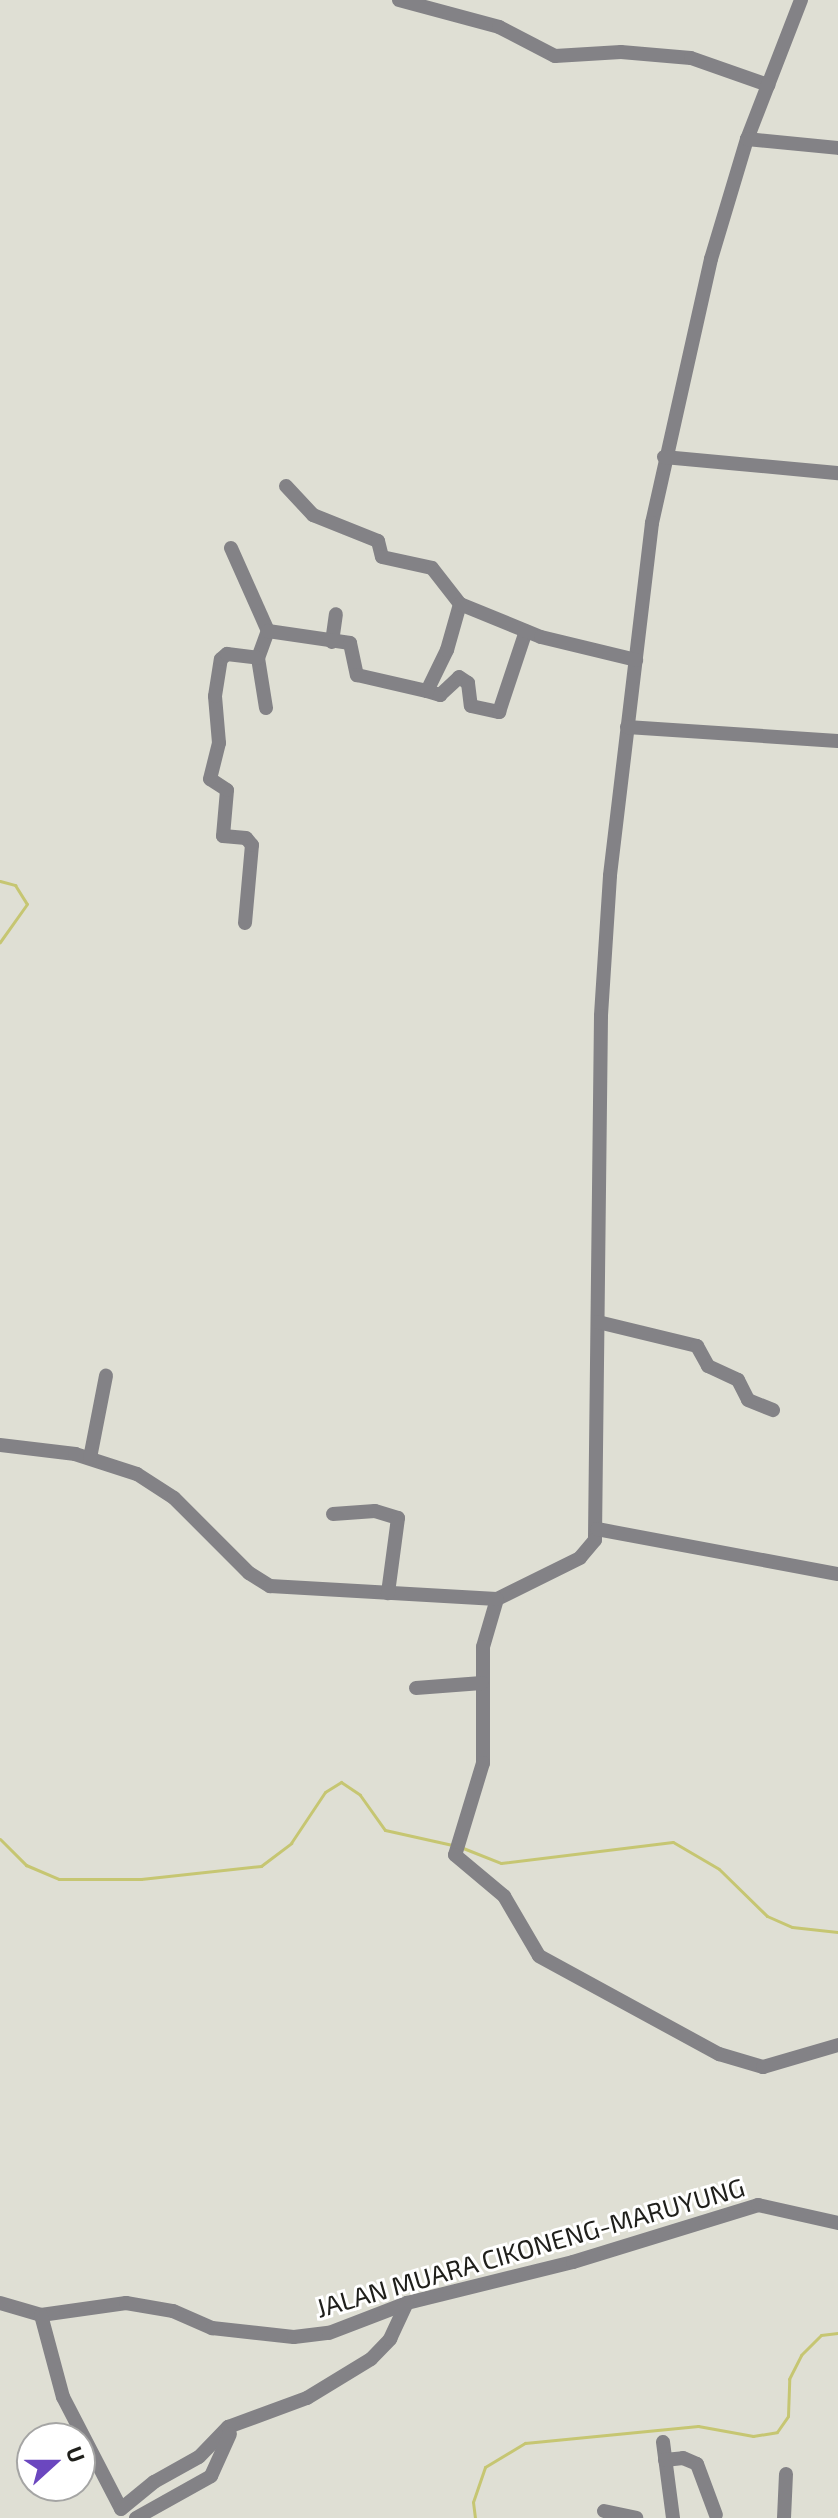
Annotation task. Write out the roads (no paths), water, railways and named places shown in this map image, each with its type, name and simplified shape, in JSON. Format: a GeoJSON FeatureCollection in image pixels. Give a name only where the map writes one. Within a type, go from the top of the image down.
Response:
{"type":"FeatureCollection","features":[{"type":"Feature","properties":{"kind":"street"},"geometry":{"type":"LineString","coordinates":[[399,0],[499,27],[555,56],[621,52],[691,58],[768,85]]}},
{"type":"Feature","properties":{"kind":"street"},"geometry":{"type":"LineString","coordinates":[[0,1445],[90,1458],[137,1474],[174,1498],[249,1573],[270,1586],[497,1599],[580,1558],[597,1529],[601,1016],[627,727],[664,457],[711,259],[747,139],[801,0]]}},
{"type":"Feature","properties":{"kind":"street"},"geometry":{"type":"LineString","coordinates":[[747,139],[838,148]]}},
{"type":"Feature","properties":{"kind":"street"},"geometry":{"type":"LineString","coordinates":[[664,457],[838,473]]}},
{"type":"Feature","properties":{"kind":"street"},"geometry":{"type":"LineString","coordinates":[[286,486],[313,515],[378,541],[382,557],[432,568],[460,604],[526,631],[636,660]]}},
{"type":"Feature","properties":{"kind":"street"},"geometry":{"type":"LineString","coordinates":[[231,548],[268,631],[258,658],[266,708]]}},
{"type":"Feature","properties":{"kind":"street"},"geometry":{"type":"LineString","coordinates":[[427,691],[447,650],[460,604]]}},
{"type":"Feature","properties":{"kind":"street"},"geometry":{"type":"LineString","coordinates":[[332,642],[336,614]]}},
{"type":"Feature","properties":{"kind":"street"},"geometry":{"type":"LineString","coordinates":[[268,631],[352,645],[352,667],[359,676],[440,695],[459,677],[468,683],[471,706],[499,712],[526,631]]}},
{"type":"Feature","properties":{"kind":"street"},"geometry":{"type":"LineString","coordinates":[[245,923],[252,845],[246,838],[223,836],[227,790],[210,779],[219,747],[215,696],[221,659],[227,654],[258,658]]}},
{"type":"Feature","properties":{"kind":"street"},"geometry":{"type":"LineString","coordinates":[[627,727],[838,741]]}},
{"type":"Feature","properties":{"kind":"street"},"geometry":{"type":"LineString","coordinates":[[598,1322],[697,1346],[708,1366],[738,1380],[748,1400],[773,1410]]}},
{"type":"Feature","properties":{"kind":"street"},"geometry":{"type":"LineString","coordinates":[[90,1458],[106,1376]]}},
{"type":"Feature","properties":{"kind":"street"},"geometry":{"type":"LineString","coordinates":[[333,1514],[375,1511],[398,1518],[388,1593]]}},
{"type":"Feature","properties":{"kind":"street"},"geometry":{"type":"LineString","coordinates":[[597,1529],[838,1574]]}},
{"type":"Feature","properties":{"kind":"street"},"geometry":{"type":"LineString","coordinates":[[497,1599],[483,1647],[485,1752],[457,1845],[459,1863],[504,1896],[539,1956],[719,2054],[763,2067],[838,2045]]}},
{"type":"Feature","properties":{"kind":"street"},"geometry":{"type":"LineString","coordinates":[[416,1688],[482,1683]]}},
{"type":"Feature","properties":{"kind":"street","name":"JALAN MUARA CIKONENG-MARUYUNG"},"geometry":{"type":"LineString","coordinates":[[0,2303],[41,2315],[126,2303],[173,2311],[212,2328],[294,2337],[329,2333],[407,2303],[573,2262],[758,2205],[838,2223]]}},
{"type":"Feature","properties":{"kind":"street"},"geometry":{"type":"LineString","coordinates":[[41,2315],[63,2397],[117,2508],[199,2457],[235,2424],[307,2398],[371,2359],[390,2339],[407,2303]]}},
{"type":"Feature","properties":{"kind":"street"},"geometry":{"type":"LineString","coordinates":[[136,2518],[211,2476],[235,2424]]}},
{"type":"Feature","properties":{"kind":"street"},"geometry":{"type":"LineString","coordinates":[[663,2442],[673,2518]]}},
{"type":"Feature","properties":{"kind":"street"},"geometry":{"type":"LineString","coordinates":[[665,2460],[683,2458],[697,2464],[716,2515]]}},
{"type":"Feature","properties":{"kind":"street"},"geometry":{"type":"LineString","coordinates":[[784,2518],[786,2474]]}},
{"type":"Feature","properties":{"kind":"street"},"geometry":{"type":"LineString","coordinates":[[604,2511],[636,2518]]}},
{"type":"Feature","properties":{"kind":"waterway"},"geometry":{"type":"LineString","coordinates":[[0,881],[15,885],[27,904],[0,942]]}},
{"type":"Feature","properties":{"kind":"waterway"},"geometry":{"type":"LineString","coordinates":[[0,1839],[26,1865],[59,1879],[141,1879],[261,1866],[291,1843],[325,1792],[341,1782],[360,1795],[385,1830],[452,1845]]}},
{"type":"Feature","properties":{"kind":"waterway"},"geometry":{"type":"LineString","coordinates":[[463,1848],[501,1863],[673,1842],[719,1869],[767,1916],[792,1927],[838,1932]]}},
{"type":"Feature","properties":{"kind":"waterway"},"geometry":{"type":"LineString","coordinates":[[475,2518],[473,2502],[485,2467],[525,2443],[698,2426],[753,2436],[777,2432],[788,2416],[789,2379],[801,2355],[821,2335],[838,2333]]}}]}
